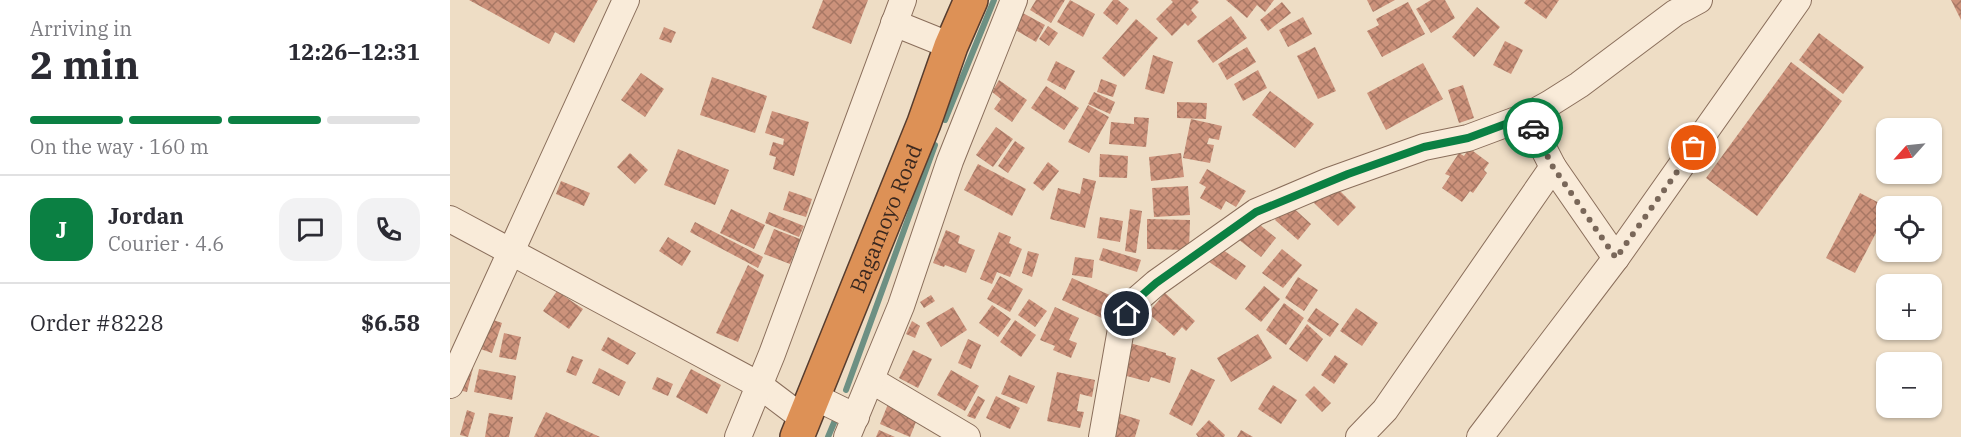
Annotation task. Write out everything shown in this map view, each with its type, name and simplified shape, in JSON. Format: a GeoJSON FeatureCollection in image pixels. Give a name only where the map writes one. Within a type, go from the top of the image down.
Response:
{"type":"FeatureCollection","features":[{"type":"Feature","properties":{"kind":"highway","name":"Bagamoyo Road"},"geometry":{"type":"LineString","coordinates":[[805,417],[924,123],[951,46],[971,0]]}},
{"type":"Feature","properties":{"kind":"street"},"geometry":{"type":"LineString","coordinates":[[450,385],[626,0]]}},
{"type":"Feature","properties":{"kind":"street"},"geometry":{"type":"LineString","coordinates":[[450,219],[759,385],[805,417],[852,427],[901,306],[958,141],[1014,0]]}},
{"type":"Feature","properties":{"kind":"street"},"geometry":{"type":"LineString","coordinates":[[1102,437],[1121,329],[1133,303],[1156,283],[1256,212],[1350,173],[1424,147],[1468,138],[1527,116],[1579,85],[1675,13],[1699,0]]}},
{"type":"Feature","properties":{"kind":"street"},"geometry":{"type":"LineString","coordinates":[[1480,437],[1616,258],[1798,0]]}},
{"type":"Feature","properties":{"kind":"street"},"geometry":{"type":"LineString","coordinates":[[738,437],[899,11],[951,46]]}},
{"type":"Feature","properties":{"kind":"street"},"geometry":{"type":"LineString","coordinates":[[1527,116],[1553,167],[1616,258]]}},
{"type":"Feature","properties":{"kind":"street"},"geometry":{"type":"LineString","coordinates":[[924,123],[958,141]]}},
{"type":"Feature","properties":{"kind":"street"},"geometry":{"type":"LineString","coordinates":[[1359,437],[1385,410],[1553,167]]}},
{"type":"Feature","properties":{"kind":"street"},"geometry":{"type":"LineString","coordinates":[[872,381],[967,437]]}},
{"type":"Feature","properties":{"kind":"building"},"geometry":{"type":"Polygon","coordinates":[[[469,0],[598,0],[574,43],[555,32],[549,44],[469,0]]]}},
{"type":"Feature","properties":{"kind":"building"},"geometry":{"type":"Polygon","coordinates":[[[823,0],[868,0],[851,44],[812,28],[823,0]]]}},
{"type":"Feature","properties":{"kind":"building"},"geometry":{"type":"Polygon","coordinates":[[[1036,0],[1065,0],[1051,23],[1030,10],[1036,0]]]}},
{"type":"Feature","properties":{"kind":"building"},"geometry":{"type":"Polygon","coordinates":[[[1070,0],[1095,14],[1083,37],[1057,22],[1070,0]]]}},
{"type":"Feature","properties":{"kind":"building"},"geometry":{"type":"Polygon","coordinates":[[[1113,0],[1118,0],[1129,9],[1117,25],[1103,13],[1113,0]]]}},
{"type":"Feature","properties":{"kind":"building"},"geometry":{"type":"Polygon","coordinates":[[[1171,0],[1197,0],[1199,2],[1191,10],[1197,17],[1188,26],[1185,23],[1172,36],[1156,19],[1173,2],[1171,0]]]}},
{"type":"Feature","properties":{"kind":"building"},"geometry":{"type":"Polygon","coordinates":[[[1226,0],[1274,0],[1265,12],[1257,5],[1247,18],[1226,0]]]}},
{"type":"Feature","properties":{"kind":"building"},"geometry":{"type":"Polygon","coordinates":[[[1367,0],[1395,0],[1373,12],[1367,0]]]}},
{"type":"Feature","properties":{"kind":"building"},"geometry":{"type":"Polygon","coordinates":[[[1431,0],[1445,0],[1455,18],[1431,33],[1416,9],[1431,0]]]}},
{"type":"Feature","properties":{"kind":"building"},"geometry":{"type":"Polygon","coordinates":[[[1526,0],[1559,0],[1546,19],[1524,3],[1526,0]]]}},
{"type":"Feature","properties":{"kind":"building"},"geometry":{"type":"Polygon","coordinates":[[[1951,0],[1961,0],[1961,20],[1951,0]]]}},
{"type":"Feature","properties":{"kind":"building"},"geometry":{"type":"Polygon","coordinates":[[[1282,2],[1291,13],[1268,31],[1260,20],[1282,2]]]}},
{"type":"Feature","properties":{"kind":"building"},"geometry":{"type":"Polygon","coordinates":[[[1408,2],[1425,34],[1382,57],[1367,31],[1379,25],[1376,19],[1408,2]]]}},
{"type":"Feature","properties":{"kind":"building"},"geometry":{"type":"Polygon","coordinates":[[[1477,7],[1500,27],[1474,57],[1452,37],[1477,7]]]}},
{"type":"Feature","properties":{"kind":"building"},"geometry":{"type":"Polygon","coordinates":[[[1021,12],[1045,25],[1036,42],[1012,28],[1021,12]]]}},
{"type":"Feature","properties":{"kind":"building"},"geometry":{"type":"Polygon","coordinates":[[[1231,16],[1247,38],[1213,63],[1197,41],[1231,16]]]}},
{"type":"Feature","properties":{"kind":"building"},"geometry":{"type":"Polygon","coordinates":[[[1303,17],[1312,34],[1288,47],[1279,30],[1303,17]]]}},
{"type":"Feature","properties":{"kind":"building"},"geometry":{"type":"Polygon","coordinates":[[[1136,19],[1158,38],[1124,77],[1102,58],[1136,19]]]}},
{"type":"Feature","properties":{"kind":"building"},"geometry":{"type":"Polygon","coordinates":[[[1048,26],[1058,33],[1049,46],[1039,39],[1048,26]]]}},
{"type":"Feature","properties":{"kind":"building"},"geometry":{"type":"Polygon","coordinates":[[[664,27],[676,32],[671,43],[659,39],[664,27]]]}},
{"type":"Feature","properties":{"kind":"building"},"geometry":{"type":"Polygon","coordinates":[[[1819,33],[1864,67],[1843,94],[1799,60],[1819,33]]]}},
{"type":"Feature","properties":{"kind":"building"},"geometry":{"type":"Polygon","coordinates":[[[1505,41],[1523,50],[1511,74],[1493,65],[1505,41]]]}},
{"type":"Feature","properties":{"kind":"building"},"geometry":{"type":"Polygon","coordinates":[[[1247,47],[1256,62],[1227,80],[1218,64],[1247,47]]]}},
{"type":"Feature","properties":{"kind":"building"},"geometry":{"type":"Polygon","coordinates":[[[1315,47],[1336,91],[1318,99],[1297,56],[1315,47]]]}},
{"type":"Feature","properties":{"kind":"building"},"geometry":{"type":"Polygon","coordinates":[[[1153,55],[1173,62],[1164,94],[1145,89],[1153,55]]]}},
{"type":"Feature","properties":{"kind":"building"},"geometry":{"type":"Polygon","coordinates":[[[1056,61],[1075,71],[1065,90],[1047,80],[1056,61]]]}},
{"type":"Feature","properties":{"kind":"building"},"geometry":{"type":"Polygon","coordinates":[[[1791,62],[1842,101],[1757,216],[1706,178],[1791,62]]]}},
{"type":"Feature","properties":{"kind":"building"},"geometry":{"type":"Polygon","coordinates":[[[1423,63],[1443,99],[1386,130],[1367,93],[1423,63]]]}},
{"type":"Feature","properties":{"kind":"building"},"geometry":{"type":"Polygon","coordinates":[[[1258,70],[1267,88],[1243,101],[1234,84],[1258,70]]]}},
{"type":"Feature","properties":{"kind":"building"},"geometry":{"type":"Polygon","coordinates":[[[641,73],[664,89],[645,117],[621,100],[641,73]]]}},
{"type":"Feature","properties":{"kind":"building"},"geometry":{"type":"Polygon","coordinates":[[[712,77],[767,96],[755,133],[700,115],[712,77]]]}},
{"type":"Feature","properties":{"kind":"building"},"geometry":{"type":"Polygon","coordinates":[[[1101,79],[1117,85],[1113,97],[1097,92],[1101,79]]]}},
{"type":"Feature","properties":{"kind":"building"},"geometry":{"type":"Polygon","coordinates":[[[999,80],[1027,100],[1012,122],[994,109],[1001,99],[992,92],[999,80]]]}},
{"type":"Feature","properties":{"kind":"building"},"geometry":{"type":"Polygon","coordinates":[[[1463,85],[1474,118],[1459,123],[1448,90],[1463,85]]]}},
{"type":"Feature","properties":{"kind":"building"},"geometry":{"type":"Polygon","coordinates":[[[1046,86],[1079,108],[1064,130],[1031,108],[1046,86]]]}},
{"type":"Feature","properties":{"kind":"building"},"geometry":{"type":"Polygon","coordinates":[[[1270,91],[1314,124],[1295,148],[1252,115],[1270,91]]]}},
{"type":"Feature","properties":{"kind":"building"},"geometry":{"type":"Polygon","coordinates":[[[1094,92],[1115,102],[1110,114],[1088,104],[1094,92]]]}},
{"type":"Feature","properties":{"kind":"building"},"geometry":{"type":"Polygon","coordinates":[[[1177,102],[1207,103],[1206,119],[1177,118],[1177,102]]]}},
{"type":"Feature","properties":{"kind":"building"},"geometry":{"type":"Polygon","coordinates":[[[1088,105],[1109,117],[1089,153],[1068,142],[1088,105]]]}},
{"type":"Feature","properties":{"kind":"building"},"geometry":{"type":"Polygon","coordinates":[[[772,111],[809,122],[794,176],[773,169],[776,157],[769,155],[773,142],[783,145],[784,139],[765,133],[772,111]]]}},
{"type":"Feature","properties":{"kind":"building"},"geometry":{"type":"Polygon","coordinates":[[[1134,117],[1149,118],[1146,147],[1109,144],[1111,122],[1134,124],[1134,117]]]}},
{"type":"Feature","properties":{"kind":"building"},"geometry":{"type":"Polygon","coordinates":[[[1191,119],[1222,126],[1219,140],[1209,138],[1207,144],[1214,145],[1210,163],[1183,158],[1191,119]]]}},
{"type":"Feature","properties":{"kind":"building"},"geometry":{"type":"Polygon","coordinates":[[[996,127],[1013,139],[993,167],[976,155],[996,127]]]}},
{"type":"Feature","properties":{"kind":"building"},"geometry":{"type":"Polygon","coordinates":[[[1015,141],[1025,148],[1008,173],[998,166],[1015,141]]]}},
{"type":"Feature","properties":{"kind":"building"},"geometry":{"type":"Polygon","coordinates":[[[1469,148],[1489,163],[1484,170],[1487,173],[1473,193],[1470,191],[1462,202],[1442,188],[1450,176],[1445,174],[1459,153],[1464,156],[1469,148]]]}},
{"type":"Feature","properties":{"kind":"building"},"geometry":{"type":"Polygon","coordinates":[[[678,149],[729,170],[715,205],[664,185],[678,149]]]}},
{"type":"Feature","properties":{"kind":"building"},"geometry":{"type":"Polygon","coordinates":[[[630,153],[648,170],[635,184],[617,167],[630,153]]]}},
{"type":"Feature","properties":{"kind":"building"},"geometry":{"type":"Polygon","coordinates":[[[1181,153],[1184,177],[1151,181],[1149,157],[1181,153]]]}},
{"type":"Feature","properties":{"kind":"building"},"geometry":{"type":"Polygon","coordinates":[[[1100,154],[1128,156],[1127,178],[1099,177],[1100,154]]]}},
{"type":"Feature","properties":{"kind":"building"},"geometry":{"type":"Polygon","coordinates":[[[1048,162],[1059,171],[1043,191],[1033,183],[1048,162]]]}},
{"type":"Feature","properties":{"kind":"building"},"geometry":{"type":"Polygon","coordinates":[[[978,164],[1026,189],[1012,216],[964,190],[978,164]]]}},
{"type":"Feature","properties":{"kind":"building"},"geometry":{"type":"Polygon","coordinates":[[[1207,169],[1246,191],[1236,207],[1226,201],[1221,210],[1200,198],[1206,187],[1199,183],[1207,169]]]}},
{"type":"Feature","properties":{"kind":"building"},"geometry":{"type":"Polygon","coordinates":[[[1083,178],[1096,181],[1085,228],[1050,219],[1058,188],[1080,194],[1083,178]]]}},
{"type":"Feature","properties":{"kind":"building"},"geometry":{"type":"Polygon","coordinates":[[[561,181],[590,193],[584,206],[556,194],[561,181]]]}},
{"type":"Feature","properties":{"kind":"building"},"geometry":{"type":"Polygon","coordinates":[[[1332,183],[1356,207],[1338,226],[1313,202],[1332,183]]]}},
{"type":"Feature","properties":{"kind":"building"},"geometry":{"type":"Polygon","coordinates":[[[1188,186],[1190,215],[1154,217],[1152,188],[1188,186]]]}},
{"type":"Feature","properties":{"kind":"building"},"geometry":{"type":"Polygon","coordinates":[[[789,191],[812,199],[806,217],[783,210],[789,191]]]}},
{"type":"Feature","properties":{"kind":"building"},"geometry":{"type":"Polygon","coordinates":[[[1860,193],[1876,201],[1876,233],[1855,273],[1826,258],[1860,193]]]}},
{"type":"Feature","properties":{"kind":"building"},"geometry":{"type":"Polygon","coordinates":[[[1289,204],[1311,224],[1298,240],[1275,220],[1289,204]]]}},
{"type":"Feature","properties":{"kind":"building"},"geometry":{"type":"Polygon","coordinates":[[[731,209],[765,225],[754,249],[720,233],[731,209]]]}},
{"type":"Feature","properties":{"kind":"building"},"geometry":{"type":"Polygon","coordinates":[[[1130,209],[1142,211],[1136,253],[1125,251],[1130,209]]]}},
{"type":"Feature","properties":{"kind":"building"},"geometry":{"type":"Polygon","coordinates":[[[769,212],[804,226],[799,237],[765,223],[769,212]]]}},
{"type":"Feature","properties":{"kind":"building"},"geometry":{"type":"Polygon","coordinates":[[[1100,217],[1123,221],[1120,242],[1097,238],[1100,217]]]}},
{"type":"Feature","properties":{"kind":"building"},"geometry":{"type":"Polygon","coordinates":[[[1147,219],[1190,220],[1189,250],[1147,249],[1147,219]]]}},
{"type":"Feature","properties":{"kind":"building"},"geometry":{"type":"Polygon","coordinates":[[[1254,220],[1276,238],[1261,257],[1238,239],[1254,220]]]}},
{"type":"Feature","properties":{"kind":"building"},"geometry":{"type":"Polygon","coordinates":[[[695,222],[763,257],[758,268],[690,232],[695,222]]]}},
{"type":"Feature","properties":{"kind":"building"},"geometry":{"type":"Polygon","coordinates":[[[774,229],[800,239],[790,264],[764,254],[774,229]]]}},
{"type":"Feature","properties":{"kind":"building"},"geometry":{"type":"Polygon","coordinates":[[[946,230],[960,236],[958,243],[975,250],[966,273],[933,263],[946,230]]]}},
{"type":"Feature","properties":{"kind":"building"},"geometry":{"type":"Polygon","coordinates":[[[999,232],[1011,237],[1009,243],[1022,249],[1010,277],[997,272],[992,284],[980,279],[999,232]]]}},
{"type":"Feature","properties":{"kind":"building"},"geometry":{"type":"Polygon","coordinates":[[[668,237],[691,251],[682,266],[659,251],[668,237]]]}},
{"type":"Feature","properties":{"kind":"building"},"geometry":{"type":"Polygon","coordinates":[[[1216,245],[1246,266],[1236,280],[1206,260],[1216,245]]]}},
{"type":"Feature","properties":{"kind":"building"},"geometry":{"type":"Polygon","coordinates":[[[1103,248],[1141,260],[1137,272],[1099,260],[1103,248]]]}},
{"type":"Feature","properties":{"kind":"building"},"geometry":{"type":"Polygon","coordinates":[[[1282,249],[1302,265],[1283,288],[1262,273],[1282,249]]]}},
{"type":"Feature","properties":{"kind":"building"},"geometry":{"type":"Polygon","coordinates":[[[1028,251],[1039,254],[1032,277],[1022,273],[1028,251]]]}},
{"type":"Feature","properties":{"kind":"building"},"geometry":{"type":"Polygon","coordinates":[[[1075,257],[1094,260],[1092,278],[1072,275],[1075,257]]]}},
{"type":"Feature","properties":{"kind":"building"},"geometry":{"type":"Polygon","coordinates":[[[748,265],[764,275],[738,342],[716,333],[748,265]]]}},
{"type":"Feature","properties":{"kind":"building"},"geometry":{"type":"Polygon","coordinates":[[[1000,276],[1023,289],[1010,312],[987,299],[1000,276]]]}},
{"type":"Feature","properties":{"kind":"building"},"geometry":{"type":"Polygon","coordinates":[[[1298,277],[1318,290],[1304,311],[1285,298],[1298,277]]]}},
{"type":"Feature","properties":{"kind":"building"},"geometry":{"type":"Polygon","coordinates":[[[1072,278],[1114,297],[1104,319],[1062,300],[1072,278]]]}},
{"type":"Feature","properties":{"kind":"building"},"geometry":{"type":"Polygon","coordinates":[[[1264,286],[1280,299],[1261,322],[1245,309],[1264,286]]]}},
{"type":"Feature","properties":{"kind":"building"},"geometry":{"type":"Polygon","coordinates":[[[557,291],[583,309],[569,329],[543,311],[557,291]]]}},
{"type":"Feature","properties":{"kind":"building"},"geometry":{"type":"Polygon","coordinates":[[[1165,293],[1195,321],[1186,331],[1182,327],[1174,336],[1148,313],[1165,293]]]}},
{"type":"Feature","properties":{"kind":"building"},"geometry":{"type":"Polygon","coordinates":[[[931,295],[935,301],[924,308],[920,302],[931,295]]]}},
{"type":"Feature","properties":{"kind":"building"},"geometry":{"type":"Polygon","coordinates":[[[1029,299],[1047,311],[1035,327],[1018,315],[1029,299]]]}},
{"type":"Feature","properties":{"kind":"building"},"geometry":{"type":"Polygon","coordinates":[[[1284,303],[1304,318],[1286,345],[1266,330],[1284,303]]]}},
{"type":"Feature","properties":{"kind":"building"},"geometry":{"type":"Polygon","coordinates":[[[992,305],[1011,319],[998,337],[979,323],[992,305]]]}},
{"type":"Feature","properties":{"kind":"building"},"geometry":{"type":"Polygon","coordinates":[[[953,307],[967,330],[941,347],[926,323],[953,307]]]}},
{"type":"Feature","properties":{"kind":"building"},"geometry":{"type":"Polygon","coordinates":[[[1055,307],[1079,318],[1069,340],[1077,343],[1071,358],[1053,350],[1055,346],[1040,340],[1055,307]]]}},
{"type":"Feature","properties":{"kind":"building"},"geometry":{"type":"Polygon","coordinates":[[[1316,308],[1339,324],[1330,337],[1307,321],[1316,308]]]}},
{"type":"Feature","properties":{"kind":"building"},"geometry":{"type":"Polygon","coordinates":[[[1356,308],[1378,323],[1362,346],[1340,331],[1356,308]]]}},
{"type":"Feature","properties":{"kind":"building"},"geometry":{"type":"Polygon","coordinates":[[[482,316],[502,323],[492,353],[472,346],[482,316]]]}},
{"type":"Feature","properties":{"kind":"building"},"geometry":{"type":"Polygon","coordinates":[[[1015,320],[1036,335],[1021,357],[1000,342],[1015,320]]]}},
{"type":"Feature","properties":{"kind":"building"},"geometry":{"type":"Polygon","coordinates":[[[912,321],[920,326],[915,338],[906,334],[912,321]]]}},
{"type":"Feature","properties":{"kind":"building"},"geometry":{"type":"Polygon","coordinates":[[[1307,324],[1323,339],[1307,362],[1289,349],[1307,324]]]}},
{"type":"Feature","properties":{"kind":"building"},"geometry":{"type":"Polygon","coordinates":[[[504,333],[521,337],[516,360],[499,357],[504,333]]]}},
{"type":"Feature","properties":{"kind":"building"},"geometry":{"type":"Polygon","coordinates":[[[1258,334],[1272,358],[1231,382],[1217,358],[1258,334]]]}},
{"type":"Feature","properties":{"kind":"building"},"geometry":{"type":"Polygon","coordinates":[[[608,337],[636,353],[628,365],[601,350],[608,337]]]}},
{"type":"Feature","properties":{"kind":"building"},"geometry":{"type":"Polygon","coordinates":[[[968,339],[981,345],[971,369],[958,363],[968,339]]]}},
{"type":"Feature","properties":{"kind":"building"},"geometry":{"type":"Polygon","coordinates":[[[1126,342],[1176,358],[1170,383],[1151,377],[1149,382],[1123,375],[1126,342]]]}},
{"type":"Feature","properties":{"kind":"building"},"geometry":{"type":"Polygon","coordinates":[[[913,350],[932,359],[918,388],[899,378],[913,350]]]}},
{"type":"Feature","properties":{"kind":"building"},"geometry":{"type":"Polygon","coordinates":[[[1335,355],[1348,364],[1334,384],[1321,375],[1335,355]]]}},
{"type":"Feature","properties":{"kind":"building"},"geometry":{"type":"Polygon","coordinates":[[[572,356],[583,360],[576,376],[566,372],[572,356]]]}},
{"type":"Feature","properties":{"kind":"building"},"geometry":{"type":"Polygon","coordinates":[[[460,365],[473,368],[467,392],[454,389],[460,365]]]}},
{"type":"Feature","properties":{"kind":"building"},"geometry":{"type":"Polygon","coordinates":[[[599,368],[626,382],[619,396],[592,383],[599,368]]]}},
{"type":"Feature","properties":{"kind":"building"},"geometry":{"type":"Polygon","coordinates":[[[479,369],[516,376],[512,400],[474,392],[479,369]]]}},
{"type":"Feature","properties":{"kind":"building"},"geometry":{"type":"Polygon","coordinates":[[[691,369],[721,385],[707,414],[676,397],[691,369]]]}},
{"type":"Feature","properties":{"kind":"building"},"geometry":{"type":"Polygon","coordinates":[[[1191,369],[1215,380],[1192,426],[1169,414],[1191,369]]]}},
{"type":"Feature","properties":{"kind":"building"},"geometry":{"type":"Polygon","coordinates":[[[951,370],[979,386],[965,411],[937,395],[951,370]]]}},
{"type":"Feature","properties":{"kind":"building"},"geometry":{"type":"Polygon","coordinates":[[[1057,372],[1095,380],[1092,397],[1080,394],[1077,411],[1084,412],[1080,428],[1047,421],[1057,372]]]}},
{"type":"Feature","properties":{"kind":"building"},"geometry":{"type":"Polygon","coordinates":[[[1009,375],[1035,386],[1027,404],[1001,394],[1009,375]]]}},
{"type":"Feature","properties":{"kind":"building"},"geometry":{"type":"Polygon","coordinates":[[[657,377],[673,384],[668,396],[652,389],[657,377]]]}},
{"type":"Feature","properties":{"kind":"building"},"geometry":{"type":"Polygon","coordinates":[[[1273,385],[1297,400],[1281,424],[1258,409],[1273,385]]]}},
{"type":"Feature","properties":{"kind":"building"},"geometry":{"type":"Polygon","coordinates":[[[1314,386],[1331,403],[1322,412],[1305,395],[1314,386]]]}},
{"type":"Feature","properties":{"kind":"building"},"geometry":{"type":"Polygon","coordinates":[[[978,396],[985,400],[975,419],[967,416],[978,396]]]}},
{"type":"Feature","properties":{"kind":"building"},"geometry":{"type":"Polygon","coordinates":[[[996,396],[1020,408],[1010,429],[986,418],[996,396]]]}},
{"type":"Feature","properties":{"kind":"building"},"geometry":{"type":"Polygon","coordinates":[[[888,404],[918,417],[910,437],[880,424],[888,404]]]}},
{"type":"Feature","properties":{"kind":"building"},"geometry":{"type":"Polygon","coordinates":[[[467,410],[475,413],[468,437],[460,435],[467,410]]]}},
{"type":"Feature","properties":{"kind":"building"},"geometry":{"type":"Polygon","coordinates":[[[1111,411],[1140,420],[1135,437],[1104,437],[1111,411]]]}},
{"type":"Feature","properties":{"kind":"building"},"geometry":{"type":"Polygon","coordinates":[[[546,412],[600,437],[534,437],[546,412]]]}},
{"type":"Feature","properties":{"kind":"building"},"geometry":{"type":"Polygon","coordinates":[[[489,413],[513,417],[509,437],[485,437],[489,413]]]}},
{"type":"Feature","properties":{"kind":"building"},"geometry":{"type":"Polygon","coordinates":[[[1209,420],[1225,435],[1224,437],[1198,437],[1196,434],[1209,420]]]}},
{"type":"Feature","properties":{"kind":"building"},"geometry":{"type":"Polygon","coordinates":[[[879,430],[895,437],[876,437],[879,430]]]}},
{"type":"Feature","properties":{"kind":"building"},"geometry":{"type":"Polygon","coordinates":[[[1241,430],[1253,437],[1237,437],[1241,430]]]}},
{"type":"Feature","properties":{"kind":"waterway"},"geometry":{"type":"LineString","coordinates":[[945,120],[994,0]]}},
{"type":"Feature","properties":{"kind":"waterway"},"geometry":{"type":"LineString","coordinates":[[846,390],[935,145]]}},
{"type":"Feature","properties":{"kind":"waterway"},"geometry":{"type":"LineString","coordinates":[[828,437],[836,418]]}},
{"type":"Feature","properties":{"kind":"way so far"},"geometry":{"type":"LineString","coordinates":[[1533,128],[1553,167],[1616,258],[1694,148]]}},
{"type":"Feature","properties":{"kind":"route"},"geometry":{"type":"LineString","coordinates":[[1127,314],[1133,303],[1156,283],[1256,212],[1329,181],[1424,147],[1468,138],[1527,116],[1533,128]]}}]}
